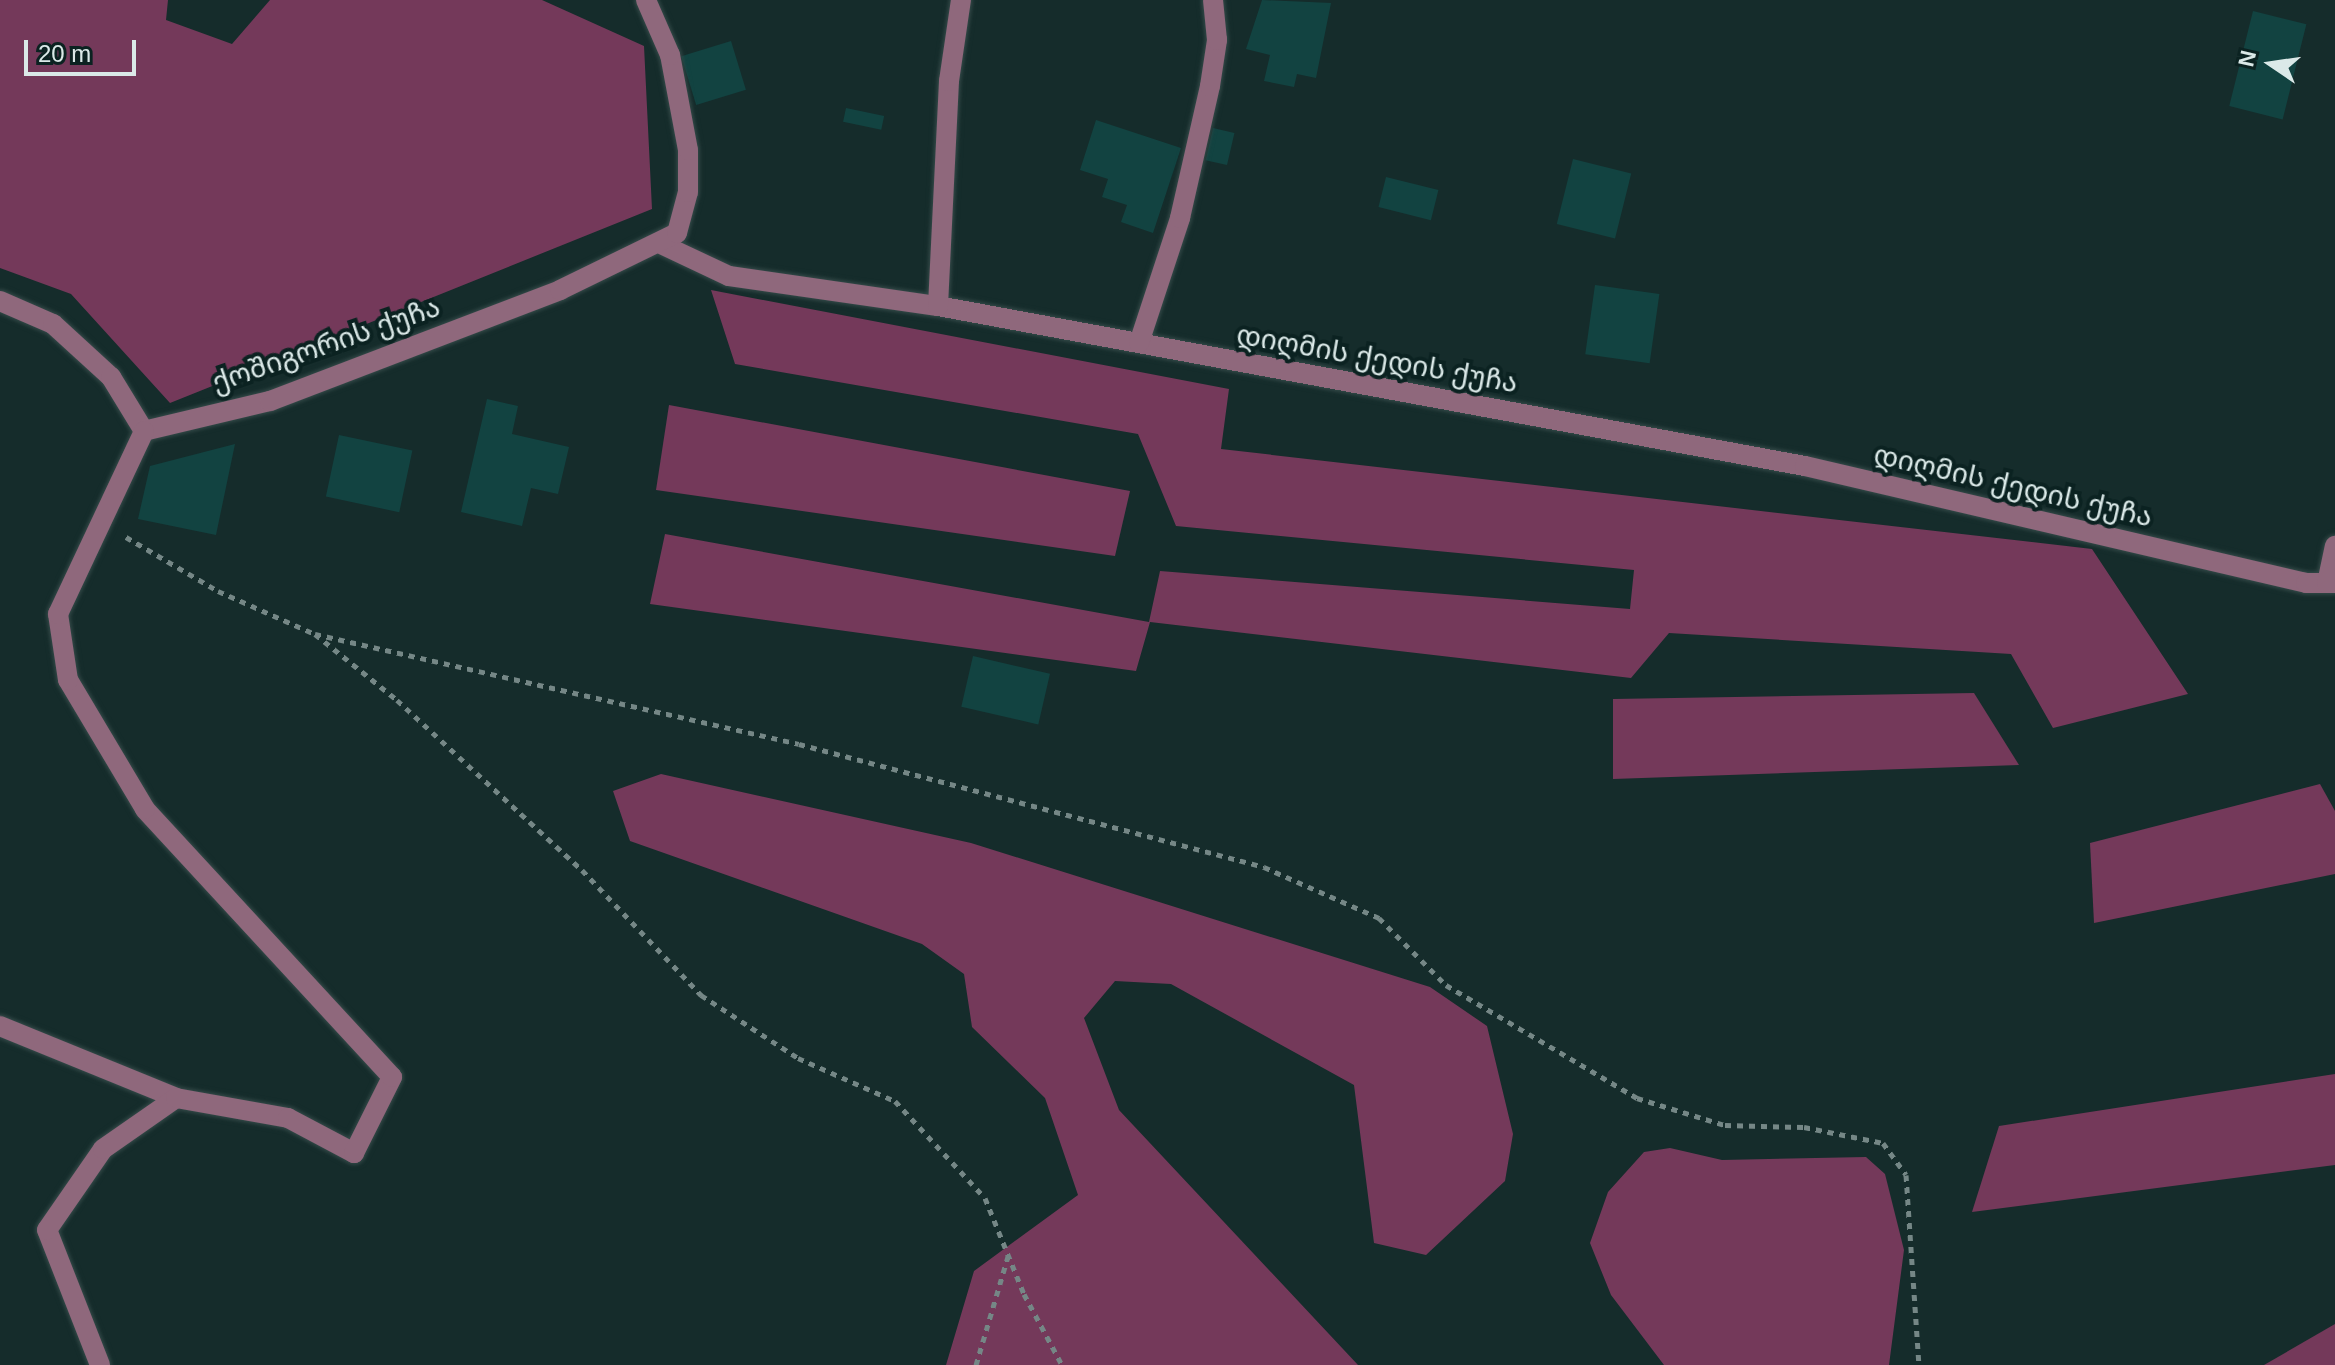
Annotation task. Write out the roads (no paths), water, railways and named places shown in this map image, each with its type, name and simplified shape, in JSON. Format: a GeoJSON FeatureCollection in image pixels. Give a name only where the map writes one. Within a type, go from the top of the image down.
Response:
{"type":"FeatureCollection","features":[{"type":"Feature","properties":{"kind":"street"},"geometry":{"type":"LineString","coordinates":[[646,0],[670,55],[688,150],[688,192],[677,233],[663,245]]}},
{"type":"Feature","properties":{"kind":"street"},"geometry":{"type":"LineString","coordinates":[[938,306],[949,81],[961,0]]}},
{"type":"Feature","properties":{"kind":"street"},"geometry":{"type":"LineString","coordinates":[[1139,343],[1180,218],[1210,86],[1217,40],[1213,0]]}},
{"type":"Feature","properties":{"kind":"street","name":"დიღმის ქედის ქუჩა"},"geometry":{"type":"LineString","coordinates":[[663,245],[729,276],[938,306],[1805,466],[2331,583]]}},
{"type":"Feature","properties":{"kind":"street","name":"ქოშიგორის ქუჩა"},"geometry":{"type":"LineString","coordinates":[[144,431],[270,401],[663,245]]}},
{"type":"Feature","properties":{"kind":"street"},"geometry":{"type":"LineString","coordinates":[[0,301],[53,324],[111,377],[144,431],[58,614],[68,680],[145,809],[392,1077],[354,1153],[288,1118],[176,1098],[0,1026]]}},
{"type":"Feature","properties":{"kind":"street"},"geometry":{"type":"LineString","coordinates":[[2331,583],[2335,546]]}},
{"type":"Feature","properties":{"kind":"street"},"geometry":{"type":"LineString","coordinates":[[100,1365],[47,1230],[103,1149],[176,1098]]}}]}
